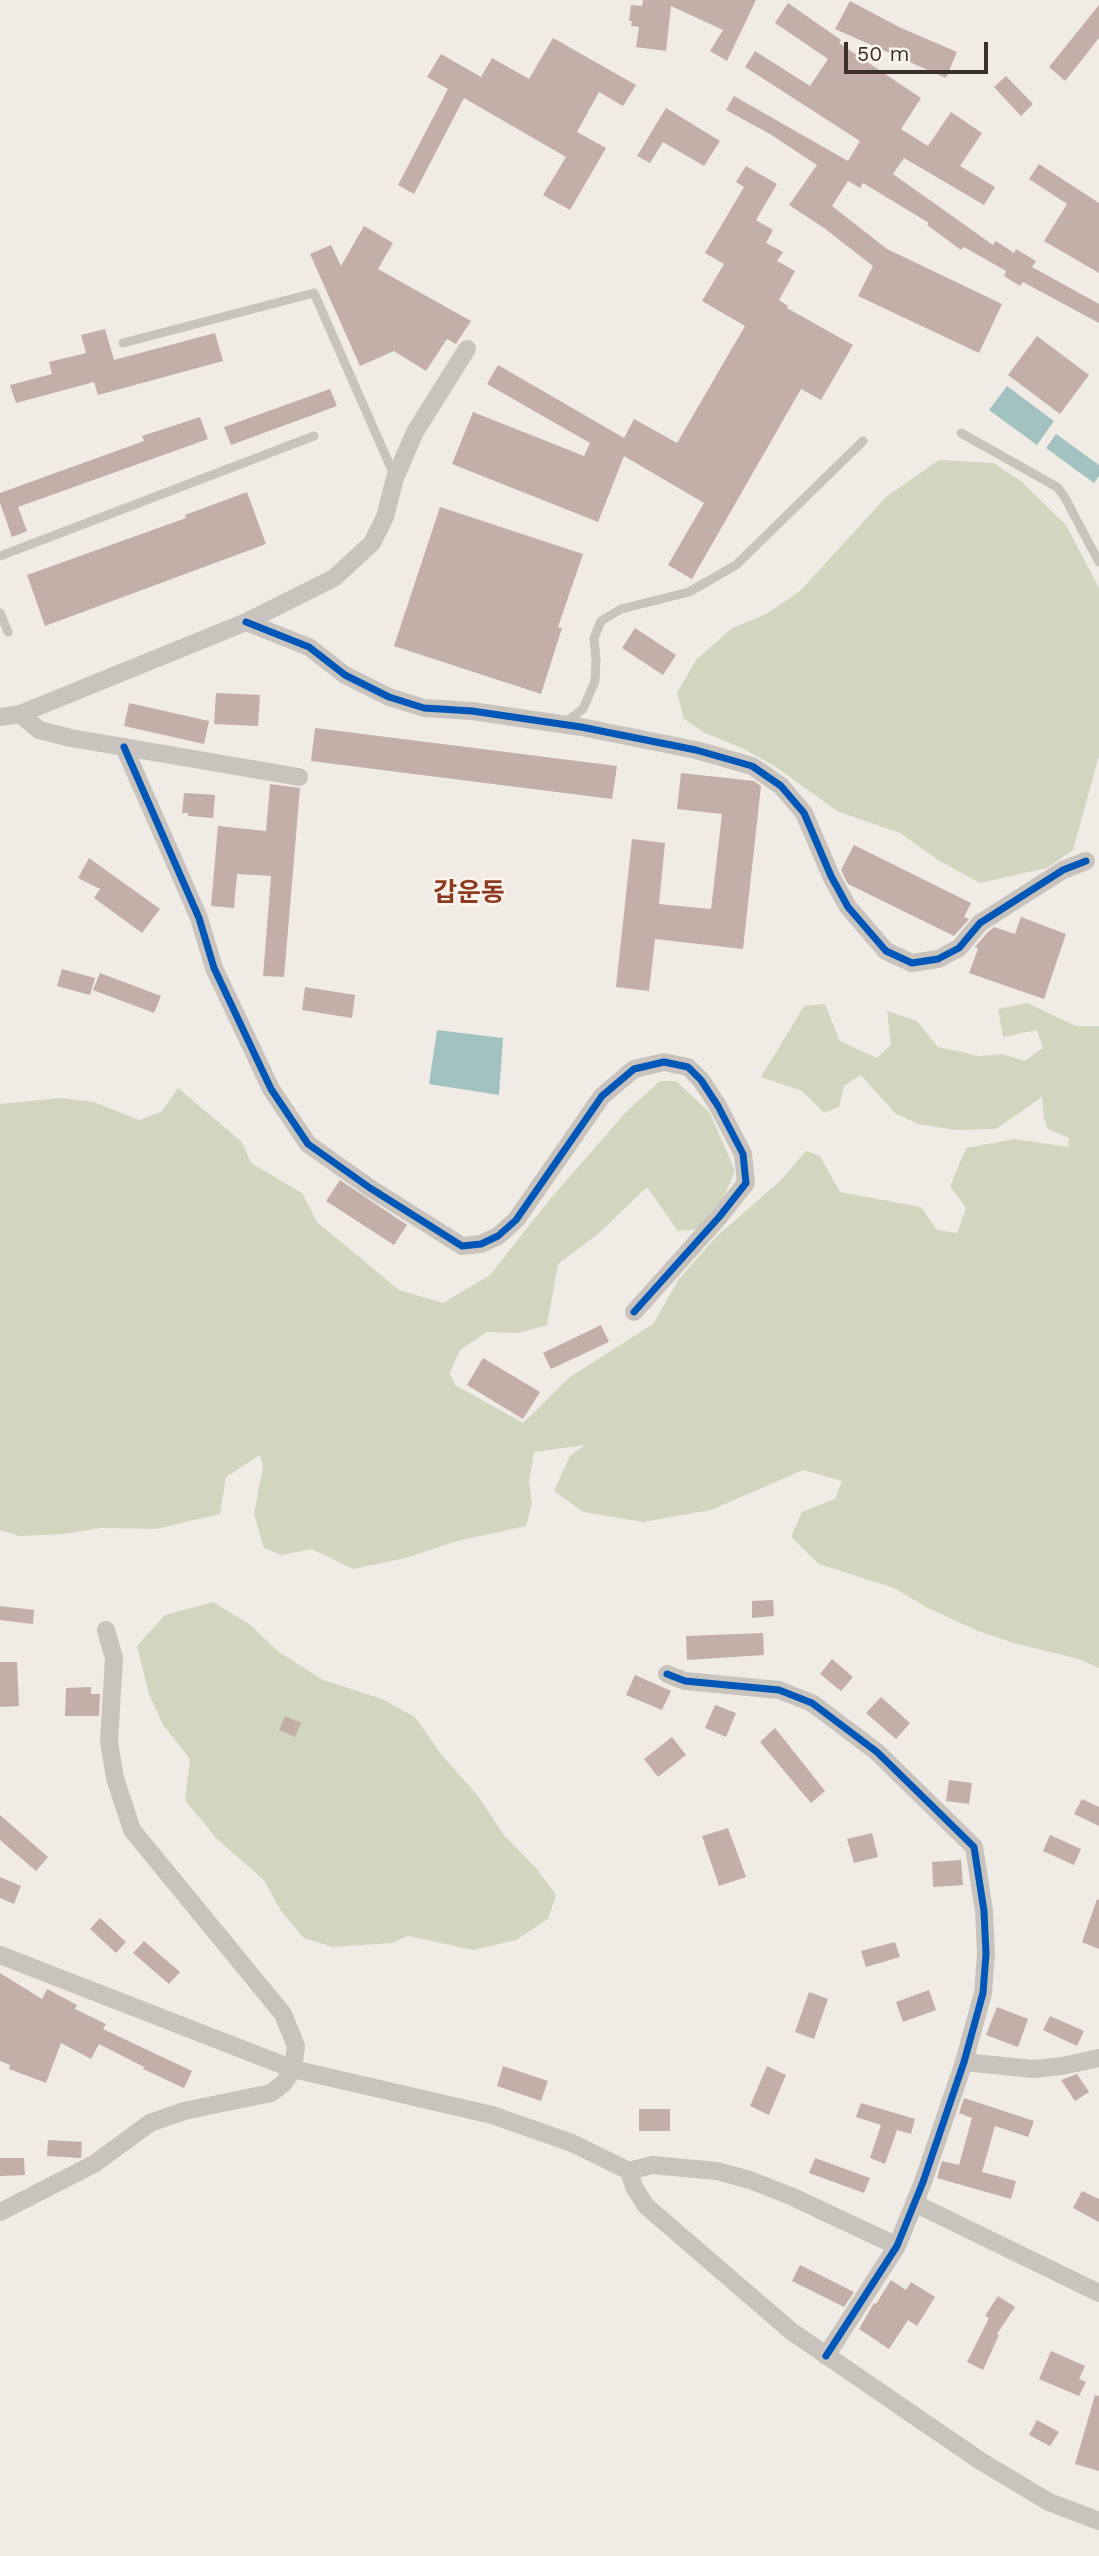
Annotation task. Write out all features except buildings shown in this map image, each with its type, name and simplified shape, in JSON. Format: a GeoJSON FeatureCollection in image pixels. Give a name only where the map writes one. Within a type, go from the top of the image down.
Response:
{"type":"FeatureCollection","features":[{"type":"Feature","properties":{"kind":"street"},"geometry":{"type":"LineString","coordinates":[[0,717],[20,714],[246,622],[334,578],[372,543],[386,517],[396,478],[415,432],[467,349]]}},
{"type":"Feature","properties":{"kind":"street"},"geometry":{"type":"LineString","coordinates":[[246,622],[309,647],[345,675],[389,697],[424,708],[472,711],[562,725],[695,750],[752,766],[781,786],[804,813],[831,876],[848,907],[886,951],[912,962],[938,960],[959,948],[980,923],[990,916],[1063,870],[1086,861]]}},
{"type":"Feature","properties":{"kind":"street"},"geometry":{"type":"LineString","coordinates":[[20,714],[38,730],[299,777]]}},
{"type":"Feature","properties":{"kind":"street"},"geometry":{"type":"LineString","coordinates":[[124,747],[199,918],[214,968],[278,1100],[308,1144],[444,1235],[462,1245],[481,1244],[498,1236],[516,1220],[602,1096],[634,1069],[664,1062],[688,1067],[701,1080],[743,1154],[746,1182],[720,1216],[634,1312]]}},
{"type":"Feature","properties":{"kind":"street"},"geometry":{"type":"LineString","coordinates":[[0,2212],[94,2164],[150,2123],[184,2111],[271,2093],[284,2083],[293,2069],[296,2046],[283,2014],[132,1830],[115,1778],[108,1742],[114,1658],[106,1630]]}},
{"type":"Feature","properties":{"kind":"street"},"geometry":{"type":"LineString","coordinates":[[667,1674],[685,1681],[779,1690],[812,1703],[877,1752],[974,1847],[984,1911],[986,1954],[983,1993],[964,2062],[897,2246],[826,2356]]}},
{"type":"Feature","properties":{"kind":"street"},"geometry":{"type":"LineString","coordinates":[[0,1955],[293,2069],[492,2115],[572,2143],[629,2171],[652,2165],[716,2171],[750,2180],[793,2197],[897,2246]]}},
{"type":"Feature","properties":{"kind":"street"},"geometry":{"type":"LineString","coordinates":[[964,2062],[1033,2069],[1099,2058]]}},
{"type":"Feature","properties":{"kind":"street"},"geometry":{"type":"LineString","coordinates":[[629,2171],[634,2188],[646,2206],[791,2331],[979,2460],[1049,2502],[1099,2521]]}},
{"type":"Feature","properties":{"kind":"street"},"geometry":{"type":"LineString","coordinates":[[914,2203],[1099,2293]]}},
{"type":"Feature","properties":{"kind":"lane"},"geometry":{"type":"LineString","coordinates":[[123,343],[314,293],[396,478]]}},
{"type":"Feature","properties":{"kind":"lane"},"geometry":{"type":"LineString","coordinates":[[961,433],[1057,488],[1064,496],[1099,562]]}},
{"type":"Feature","properties":{"kind":"lane"},"geometry":{"type":"LineString","coordinates":[[0,556],[314,436]]}},
{"type":"Feature","properties":{"kind":"lane"},"geometry":{"type":"LineString","coordinates":[[562,725],[583,709],[595,681],[594,638],[601,621],[621,609],[689,592],[736,565],[863,441]]}},
{"type":"Feature","properties":{"kind":"lane"},"geometry":{"type":"LineString","coordinates":[[0,613],[8,632]]}},
{"type":"Feature","properties":{"kind":"green space"},"geometry":{"type":"Polygon","coordinates":[[[939,460],[993,463],[1021,481],[1066,525],[1099,588],[1099,756],[1073,850],[1047,868],[980,883],[938,860],[900,833],[837,811],[773,765],[742,748],[705,733],[684,719],[677,693],[696,660],[731,629],[768,613],[801,590],[886,497],[939,460]]]}},
{"type":"Feature","properties":{"kind":"green space"},"geometry":{"type":"Polygon","coordinates":[[[1027,1003],[1076,1026],[1099,1026],[1099,1668],[1079,1659],[978,1631],[928,1608],[894,1588],[819,1564],[791,1537],[802,1512],[835,1499],[842,1481],[803,1470],[711,1510],[643,1522],[583,1512],[554,1491],[570,1456],[585,1445],[534,1452],[529,1482],[532,1504],[526,1526],[457,1541],[406,1558],[353,1569],[312,1549],[281,1555],[264,1548],[254,1514],[263,1466],[260,1455],[226,1477],[220,1514],[156,1529],[101,1528],[63,1534],[19,1536],[0,1530],[0,1104],[61,1098],[94,1102],[139,1120],[161,1112],[178,1088],[242,1142],[251,1163],[302,1193],[317,1222],[399,1290],[443,1303],[490,1275],[551,1198],[626,1112],[660,1081],[676,1081],[710,1113],[735,1171],[722,1201],[699,1229],[678,1231],[647,1187],[599,1233],[558,1264],[547,1325],[518,1333],[487,1332],[460,1350],[450,1373],[455,1385],[523,1423],[570,1377],[653,1324],[679,1279],[717,1236],[780,1181],[806,1151],[820,1156],[840,1192],[921,1207],[937,1230],[957,1233],[966,1208],[950,1186],[966,1148],[1015,1139],[1068,1147],[1069,1138],[1048,1129],[1042,1097],[996,1129],[955,1130],[918,1124],[895,1113],[861,1075],[844,1086],[839,1107],[824,1113],[802,1091],[761,1077],[804,1006],[825,1004],[840,1041],[877,1058],[891,1045],[887,1011],[917,1021],[938,1047],[979,1056],[1002,1054],[1025,1061],[1043,1048],[1037,1030],[1003,1037],[998,1009],[1027,1003]]]}},
{"type":"Feature","properties":{"kind":"green space"},"geometry":{"type":"Polygon","coordinates":[[[213,1602],[249,1624],[279,1652],[323,1680],[382,1699],[415,1717],[441,1754],[478,1796],[503,1834],[537,1869],[556,1895],[548,1919],[516,1940],[473,1950],[408,1936],[392,1943],[333,1947],[304,1938],[281,1911],[264,1880],[217,1839],[185,1800],[190,1759],[163,1725],[149,1694],[137,1646],[165,1615],[213,1602]]]}},
{"type":"Feature","properties":{"kind":"water"},"geometry":{"type":"Polygon","coordinates":[[[1007,386],[1054,421],[1037,445],[989,410],[1007,386]]]}},
{"type":"Feature","properties":{"kind":"water"},"geometry":{"type":"Polygon","coordinates":[[[1056,434],[1099,465],[1099,476],[1094,483],[1046,448],[1056,434]]]}},
{"type":"Feature","properties":{"kind":"water"},"geometry":{"type":"Polygon","coordinates":[[[437,1030],[503,1038],[499,1095],[429,1084],[437,1030]]]}},
{"type":"Feature","properties":{"kind":"cycle path"},"geometry":{"type":"LineString","coordinates":[[246,622],[309,647],[345,675],[389,697],[424,708],[472,711],[581,727],[696,750],[752,766],[781,786],[804,813],[831,876],[848,907],[886,951],[912,963],[938,959],[959,948],[980,923],[1063,870],[1086,861]]}},
{"type":"Feature","properties":{"kind":"cycle path"},"geometry":{"type":"LineString","coordinates":[[124,747],[199,918],[214,968],[271,1089],[308,1144],[370,1188],[462,1246],[481,1244],[498,1236],[516,1220],[602,1096],[634,1069],[664,1062],[688,1067],[701,1080],[743,1154],[746,1183],[634,1312]]}},
{"type":"Feature","properties":{"kind":"cycle path"},"geometry":{"type":"LineString","coordinates":[[667,1674],[685,1681],[779,1690],[812,1703],[877,1752],[974,1847],[984,1911],[986,1954],[983,1993],[964,2062],[923,2182],[897,2246],[826,2356]]}},
{"type":"Feature","properties":{"kind":"district","name":"갑운동"},"geometry":{"type":"Point","coordinates":[469,893]}}]}
